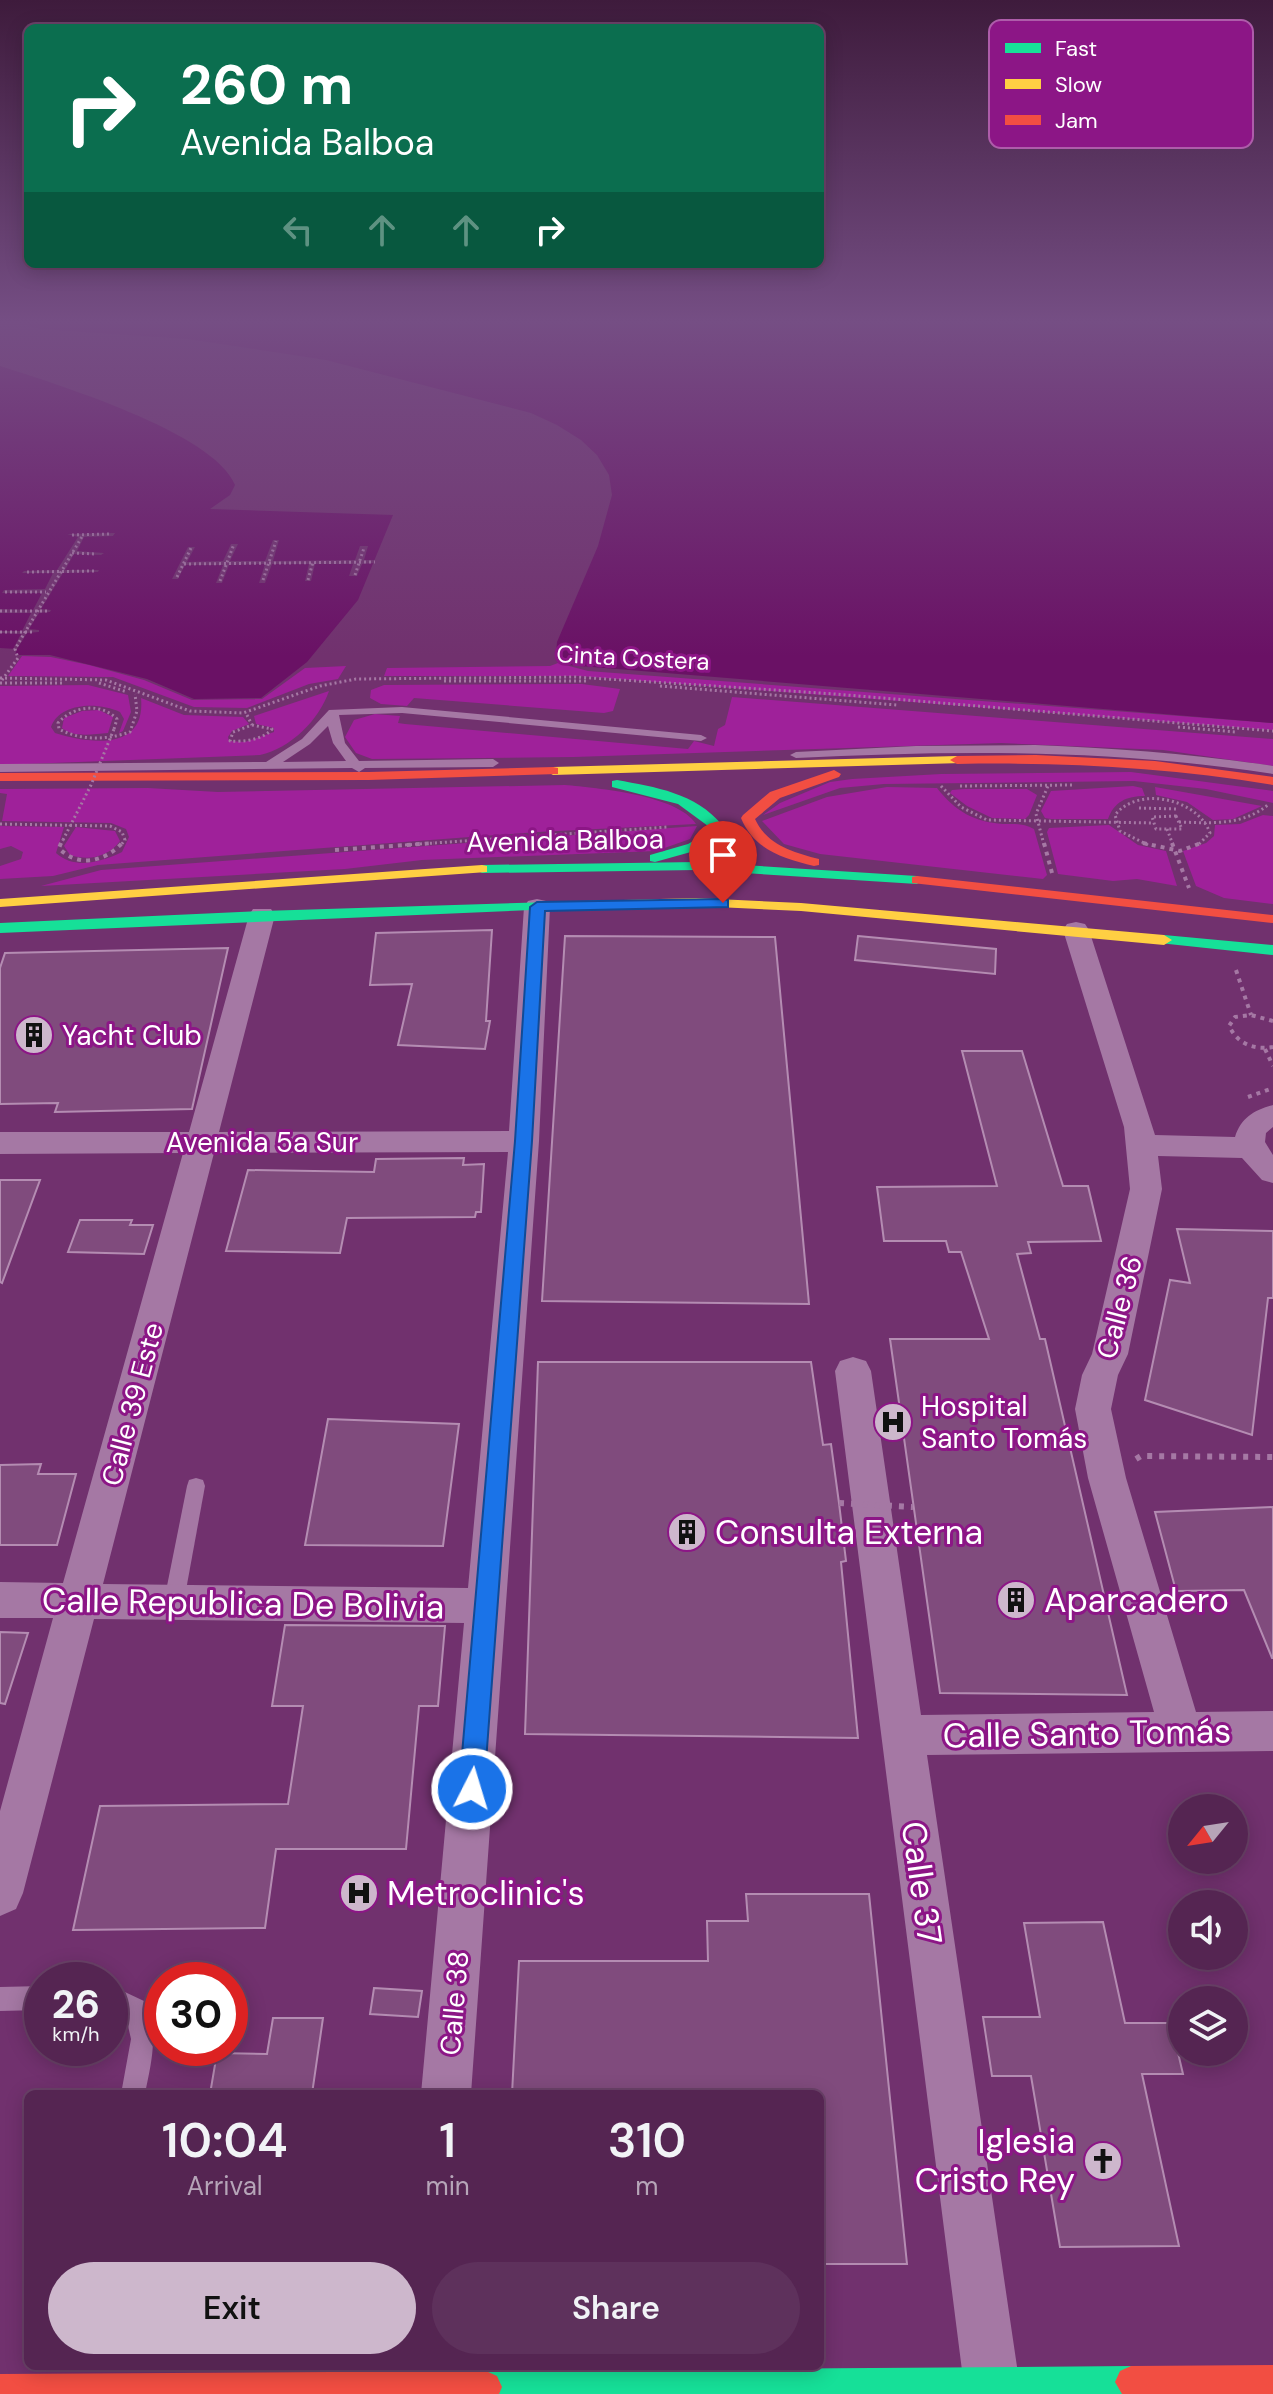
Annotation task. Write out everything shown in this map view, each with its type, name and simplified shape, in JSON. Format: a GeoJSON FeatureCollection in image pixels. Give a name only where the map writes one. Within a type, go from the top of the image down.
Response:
{"type":"FeatureCollection","features":[{"type":"Feature","properties":{"kind":"main road"},"geometry":{"type":"LineString","coordinates":[[0,777],[228,778],[362,771],[501,773],[878,760],[1071,758],[1215,770],[1273,781]]}},
{"type":"Feature","properties":{"kind":"main road"},"geometry":{"type":"LineString","coordinates":[[866,877],[764,843],[752,832],[748,818],[754,809],[771,798],[878,760]]}},
{"type":"Feature","properties":{"kind":"main road"},"geometry":{"type":"LineString","coordinates":[[501,773],[632,787],[694,804],[714,821],[714,830],[699,845],[617,865]]}},
{"type":"Feature","properties":{"kind":"main road","name":"Avenida Balboa"},"geometry":{"type":"LineString","coordinates":[[0,903],[479,868],[617,865],[735,868],[866,877],[1273,919]]}},
{"type":"Feature","properties":{"kind":"main road"},"geometry":{"type":"LineString","coordinates":[[0,928],[262,915],[711,903],[801,907],[1273,950]]}},
{"type":"Feature","properties":{"kind":"main road"},"geometry":{"type":"LineString","coordinates":[[0,2390],[422,2382],[993,2388],[1273,2381]]}},
{"type":"Feature","properties":{"kind":"street","name":"Calle 38"},"geometry":{"type":"LineString","coordinates":[[446,2090],[524,1141],[537,907]]}},
{"type":"Feature","properties":{"kind":"street","name":"Calle 39 Este"},"geometry":{"type":"LineString","coordinates":[[0,1893],[262,915]]}},
{"type":"Feature","properties":{"kind":"street","name":"Calle 36"},"geometry":{"type":"LineString","coordinates":[[1076,930],[1139,1127],[1145,1200],[1110,1354],[1100,1375],[1093,1409],[1107,1478],[1180,1731]]}},
{"type":"Feature","properties":{"kind":"street"},"geometry":{"type":"LineString","coordinates":[[1273,1115],[1252,1128],[1251,1148],[1258,1160],[1273,1172]]}},
{"type":"Feature","properties":{"kind":"street","name":"Avenida 5a Sur"},"geometry":{"type":"LineString","coordinates":[[0,1143],[524,1141]]}},
{"type":"Feature","properties":{"kind":"street"},"geometry":{"type":"LineString","coordinates":[[1140,1145],[1251,1148]]}},
{"type":"Feature","properties":{"kind":"street","name":"Calle 37"},"geometry":{"type":"LineString","coordinates":[[853,1371],[993,2388]]}},
{"type":"Feature","properties":{"kind":"street","name":"Calle Republica De Bolivia"},"geometry":{"type":"LineString","coordinates":[[0,1600],[487,1606]]}},
{"type":"Feature","properties":{"kind":"street","name":"Calle Santo Tomás"},"geometry":{"type":"LineString","coordinates":[[901,1735],[1273,1731]]}},
{"type":"Feature","properties":{"kind":"lane"},"geometry":{"type":"LineString","coordinates":[[333,712],[390,709],[701,738]]}},
{"type":"Feature","properties":{"kind":"lane"},"geometry":{"type":"LineString","coordinates":[[228,778],[266,765],[307,742],[333,712]]}},
{"type":"Feature","properties":{"kind":"lane"},"geometry":{"type":"LineString","coordinates":[[333,712],[332,729],[339,746],[362,771]]}},
{"type":"Feature","properties":{"kind":"lane"},"geometry":{"type":"LineString","coordinates":[[0,768],[266,765],[362,771],[874,750],[1052,747],[1158,754],[1273,770]]}},
{"type":"Feature","properties":{"kind":"lane"},"geometry":{"type":"LineString","coordinates":[[174,1601],[196,1486]]}},
{"type":"Feature","properties":{"kind":"lane"},"geometry":{"type":"LineString","coordinates":[[0,1999],[24,1998]]}},
{"type":"Feature","properties":{"kind":"lane"},"geometry":{"type":"LineString","coordinates":[[128,2005],[136,2009],[143,2039],[134,2090]]}},
{"type":"Feature","properties":{"kind":"path"},"geometry":{"type":"LineString","coordinates":[[72,535],[109,534]]}},
{"type":"Feature","properties":{"kind":"path"},"geometry":{"type":"LineString","coordinates":[[1,680],[18,658],[15,649],[83,535]]}},
{"type":"Feature","properties":{"kind":"path"},"geometry":{"type":"LineString","coordinates":[[263,580],[276,541]]}},
{"type":"Feature","properties":{"kind":"path"},"geometry":{"type":"LineString","coordinates":[[220,581],[234,544]]}},
{"type":"Feature","properties":{"kind":"path"},"geometry":{"type":"LineString","coordinates":[[177,577],[191,548]]}},
{"type":"Feature","properties":{"kind":"path"},"geometry":{"type":"LineString","coordinates":[[355,575],[364,548]]}},
{"type":"Feature","properties":{"kind":"path"},"geometry":{"type":"LineString","coordinates":[[72,553],[97,554]]}},
{"type":"Feature","properties":{"kind":"path"},"geometry":{"type":"LineString","coordinates":[[308,580],[313,562]]}},
{"type":"Feature","properties":{"kind":"path"},"geometry":{"type":"LineString","coordinates":[[184,564],[375,562]]}},
{"type":"Feature","properties":{"kind":"path"},"geometry":{"type":"LineString","coordinates":[[27,572],[95,571]]}},
{"type":"Feature","properties":{"kind":"path"},"geometry":{"type":"LineString","coordinates":[[5,592],[47,592]]}},
{"type":"Feature","properties":{"kind":"path"},"geometry":{"type":"LineString","coordinates":[[0,611],[47,611]]}},
{"type":"Feature","properties":{"kind":"path"},"geometry":{"type":"LineString","coordinates":[[0,632],[35,632]]}},
{"type":"Feature","properties":{"kind":"path","name":"Cinta Costera"},"geometry":{"type":"LineString","coordinates":[[1,680],[106,680],[190,711],[243,713],[320,686],[356,679],[576,677],[835,694],[1273,733]]}},
{"type":"Feature","properties":{"kind":"path"},"geometry":{"type":"LineString","coordinates":[[1,680],[101,683],[189,713],[247,715],[319,689],[354,682],[592,681],[1273,733]]}},
{"type":"Feature","properties":{"kind":"path"},"geometry":{"type":"LineString","coordinates":[[0,824],[110,826],[122,832],[125,840],[119,850],[106,857],[81,861],[63,854],[59,848],[63,840],[114,729],[117,719],[113,714],[96,708],[68,713],[58,723],[59,729],[74,736],[122,736],[130,732],[137,711],[135,694]]}},
{"type":"Feature","properties":{"kind":"path"},"geometry":{"type":"LineString","coordinates":[[247,715],[252,725]]}},
{"type":"Feature","properties":{"kind":"path"},"geometry":{"type":"LineString","coordinates":[[252,725],[272,729],[268,734],[255,735],[244,741],[230,741],[233,732],[252,725]]}},
{"type":"Feature","properties":{"kind":"path"},"geometry":{"type":"LineString","coordinates":[[929,786],[1088,785]]}},
{"type":"Feature","properties":{"kind":"path"},"geometry":{"type":"LineString","coordinates":[[941,786],[952,801],[967,812],[987,820],[1154,823]]}},
{"type":"Feature","properties":{"kind":"path"},"geometry":{"type":"LineString","coordinates":[[1048,786],[1036,814],[1053,878]]}},
{"type":"Feature","properties":{"kind":"path"},"geometry":{"type":"LineString","coordinates":[[1154,799],[1163,816]]}},
{"type":"Feature","properties":{"kind":"path"},"geometry":{"type":"LineString","coordinates":[[1154,799],[1195,810],[1207,822],[1210,833],[1190,848],[1174,850],[1131,839],[1115,822],[1115,815],[1128,803],[1154,799]]}},
{"type":"Feature","properties":{"kind":"path"},"geometry":{"type":"LineString","coordinates":[[1253,801],[1271,805]]}},
{"type":"Feature","properties":{"kind":"path"},"geometry":{"type":"LineString","coordinates":[[1179,822],[1243,819],[1271,805]]}},
{"type":"Feature","properties":{"kind":"path"},"geometry":{"type":"LineString","coordinates":[[1139,808],[1178,809]]}},
{"type":"Feature","properties":{"kind":"path"},"geometry":{"type":"LineString","coordinates":[[1163,816],[1176,816],[1182,829],[1156,829],[1152,817],[1163,816]]}},
{"type":"Feature","properties":{"kind":"path"},"geometry":{"type":"LineString","coordinates":[[1167,829],[1189,889]]}},
{"type":"Feature","properties":{"kind":"path"},"geometry":{"type":"LineString","coordinates":[[1235,968],[1251,1015]]}},
{"type":"Feature","properties":{"kind":"path"},"geometry":{"type":"LineString","coordinates":[[1273,1021],[1251,1015],[1235,1017],[1229,1026],[1233,1037],[1247,1046],[1273,1047]]}},
{"type":"Feature","properties":{"kind":"path"},"geometry":{"type":"LineString","coordinates":[[1265,1049],[1273,1066]]}},
{"type":"Feature","properties":{"kind":"path"},"geometry":{"type":"LineString","coordinates":[[1245,1099],[1273,1088]]}},
{"type":"Feature","properties":{"kind":"path"},"geometry":{"type":"LineString","coordinates":[[1107,1478],[1141,1456],[1273,1457]]}},
{"type":"Feature","properties":{"kind":"path"},"geometry":{"type":"LineString","coordinates":[[839,1503],[913,1507]]}},
{"type":"Feature","properties":{"kind":"shaded area"},"geometry":{"type":"Polygon","coordinates":[[[0,433],[172,433],[221,465],[235,485],[230,495],[210,509],[393,515],[358,600],[307,662],[261,698],[194,699],[147,679],[50,655],[15,655],[17,649],[0,648],[0,433]]]}},
{"type":"Feature","properties":{"kind":"shaded area"},"geometry":{"type":"Polygon","coordinates":[[[569,433],[1273,433],[1273,723],[568,665],[556,657],[557,642],[598,546],[612,495],[609,475],[597,455],[569,433]]]}},
{"type":"Feature","properties":{"kind":"shaded area"},"geometry":{"type":"Polygon","coordinates":[[[22,656],[51,657],[89,665],[144,680],[192,700],[262,699],[305,668],[346,666],[338,679],[309,684],[247,708],[194,707],[113,677],[8,676],[22,656]]]}},
{"type":"Feature","properties":{"kind":"shaded area"},"geometry":{"type":"Polygon","coordinates":[[[558,663],[588,671],[1273,723],[1273,730],[579,676],[384,676],[387,668],[550,666],[558,663]]]}},
{"type":"Feature","properties":{"kind":"shaded area"},"geometry":{"type":"Polygon","coordinates":[[[582,684],[620,689],[613,711],[604,713],[414,698],[407,706],[381,704],[370,698],[371,690],[384,685],[582,684]]]}},
{"type":"Feature","properties":{"kind":"shaded area"},"geometry":{"type":"Polygon","coordinates":[[[88,685],[128,695],[131,712],[123,731],[119,733],[124,719],[120,712],[81,706],[56,719],[51,727],[55,733],[84,740],[113,740],[135,727],[140,715],[141,698],[184,715],[243,717],[249,724],[232,731],[228,737],[229,741],[245,742],[274,732],[274,728],[256,724],[254,716],[329,691],[318,712],[302,731],[282,746],[260,755],[0,765],[0,686],[88,685]]]}},
{"type":"Feature","properties":{"kind":"shaded area"},"geometry":{"type":"Polygon","coordinates":[[[732,697],[1273,739],[1273,766],[1163,750],[1001,743],[574,757],[372,759],[356,753],[345,737],[354,720],[375,714],[400,716],[398,723],[405,724],[688,749],[694,741],[714,746],[718,729],[725,725],[732,697]]]}},
{"type":"Feature","properties":{"kind":"shaded area"},"geometry":{"type":"Polygon","coordinates":[[[99,710],[113,717],[108,733],[78,734],[62,728],[64,718],[82,711],[99,710]]]}},
{"type":"Feature","properties":{"kind":"shaded area"},"geometry":{"type":"Polygon","coordinates":[[[1131,772],[1273,791],[1273,803],[1206,789],[1134,781],[884,784],[840,788],[763,815],[780,803],[830,782],[852,779],[941,774],[1131,772]]]}},
{"type":"Feature","properties":{"kind":"shaded area"},"geometry":{"type":"Polygon","coordinates":[[[565,785],[616,791],[655,800],[687,814],[696,824],[538,832],[98,865],[53,876],[0,879],[0,866],[21,859],[23,852],[11,846],[0,849],[0,826],[64,827],[56,853],[80,863],[106,859],[122,852],[129,837],[126,829],[111,823],[2,821],[7,794],[0,793],[0,789],[148,788],[218,792],[565,785]]]}},
{"type":"Feature","properties":{"kind":"shaded area"},"geometry":{"type":"Polygon","coordinates":[[[887,787],[937,788],[958,809],[974,818],[1034,829],[1047,875],[1043,879],[820,854],[784,844],[762,821],[827,797],[887,787]]]}},
{"type":"Feature","properties":{"kind":"shaded area"},"geometry":{"type":"Polygon","coordinates":[[[1155,787],[1262,806],[1233,819],[1213,820],[1187,802],[1156,795],[1155,787]]]}},
{"type":"Feature","properties":{"kind":"shaded area"},"geometry":{"type":"Polygon","coordinates":[[[1142,788],[1145,796],[1122,801],[1108,819],[1051,819],[1045,818],[1041,811],[1051,791],[1142,788]]]}},
{"type":"Feature","properties":{"kind":"shaded area"},"geometry":{"type":"Polygon","coordinates":[[[964,789],[1027,789],[1037,795],[1025,819],[992,818],[967,806],[950,793],[964,789]]]}},
{"type":"Feature","properties":{"kind":"shaded area"},"geometry":{"type":"Polygon","coordinates":[[[1263,815],[1273,816],[1273,904],[1224,898],[1196,886],[1183,851],[1206,843],[1214,836],[1215,825],[1240,824],[1263,815]]]}},
{"type":"Feature","properties":{"kind":"shaded area"},"geometry":{"type":"Polygon","coordinates":[[[1109,825],[1138,845],[1166,851],[1177,886],[1137,879],[1113,881],[1058,874],[1047,832],[1049,828],[1109,825]]]}},
{"type":"Feature","properties":{"kind":"shaded area"},"geometry":{"type":"Polygon","coordinates":[[[697,826],[690,839],[656,851],[422,860],[345,869],[41,886],[101,870],[697,826]]]}},
{"type":"Feature","properties":{"kind":"shaded area"},"geometry":{"type":"Polygon","coordinates":[[[76,827],[115,831],[120,841],[110,851],[98,856],[84,858],[70,855],[64,846],[76,827]]]}},
{"type":"Feature","properties":{"kind":"pier"},"geometry":{"type":"Polygon","coordinates":[[[115,533],[113,536],[84,537],[77,551],[104,553],[74,554],[65,570],[98,572],[63,573],[41,609],[50,612],[39,613],[29,629],[39,632],[27,633],[17,649],[13,649],[21,634],[0,631],[22,631],[31,613],[0,613],[0,609],[33,610],[42,593],[2,593],[4,590],[45,589],[53,573],[22,573],[57,570],[78,537],[67,534],[115,533]]]}},
{"type":"Feature","properties":{"kind":"pier"},"geometry":{"type":"Polygon","coordinates":[[[273,540],[279,540],[273,561],[355,560],[360,546],[368,546],[364,560],[375,560],[375,563],[362,564],[357,576],[349,576],[353,564],[315,564],[311,581],[305,581],[309,564],[272,564],[265,583],[259,583],[265,564],[229,565],[222,583],[216,583],[223,565],[185,565],[178,579],[172,579],[188,547],[195,547],[187,562],[223,561],[231,544],[238,544],[230,561],[265,561],[273,540]]]}},
{"type":"Feature","properties":{"kind":"building"},"geometry":{"type":"Polygon","coordinates":[[[492,930],[486,1021],[490,1021],[485,1049],[398,1045],[412,984],[370,985],[376,933],[492,930]]]}},
{"type":"Feature","properties":{"kind":"building"},"geometry":{"type":"Polygon","coordinates":[[[565,936],[775,937],[809,1304],[542,1301],[565,936]]]}},
{"type":"Feature","properties":{"kind":"building"},"geometry":{"type":"Polygon","coordinates":[[[858,936],[996,949],[995,974],[855,960],[858,936]]]}},
{"type":"Feature","properties":{"kind":"building"},"geometry":{"type":"Polygon","coordinates":[[[228,948],[192,1109],[55,1112],[58,1103],[0,1104],[0,968],[5,953],[228,948]]]}},
{"type":"Feature","properties":{"kind":"building","name":"Aparcadero"},"geometry":{"type":"Polygon","coordinates":[[[962,1051],[1022,1051],[1063,1186],[1088,1186],[1101,1241],[1028,1242],[1031,1253],[1017,1254],[1040,1339],[1045,1339],[1127,1695],[940,1693],[890,1339],[989,1339],[961,1252],[949,1252],[946,1241],[884,1241],[877,1187],[997,1186],[962,1051]]]}},
{"type":"Feature","properties":{"kind":"building"},"geometry":{"type":"Polygon","coordinates":[[[464,1158],[463,1165],[484,1164],[481,1212],[476,1212],[475,1217],[347,1218],[340,1253],[226,1251],[248,1170],[374,1172],[376,1159],[464,1158]]]}},
{"type":"Feature","properties":{"kind":"building"},"geometry":{"type":"Polygon","coordinates":[[[0,1180],[40,1180],[2,1283],[0,1282],[0,1180]]]}},
{"type":"Feature","properties":{"kind":"building"},"geometry":{"type":"Polygon","coordinates":[[[80,1220],[132,1220],[130,1225],[153,1225],[144,1254],[68,1252],[80,1220]]]}},
{"type":"Feature","properties":{"kind":"building"},"geometry":{"type":"Polygon","coordinates":[[[1177,1229],[1273,1231],[1273,1298],[1268,1298],[1252,1435],[1145,1400],[1170,1280],[1190,1283],[1177,1229]]]}},
{"type":"Feature","properties":{"kind":"building","name":"Consulta Externa"},"geometry":{"type":"Polygon","coordinates":[[[538,1362],[811,1362],[823,1445],[831,1444],[839,1503],[846,1561],[841,1562],[858,1738],[525,1734],[538,1362]]]}},
{"type":"Feature","properties":{"kind":"building"},"geometry":{"type":"Polygon","coordinates":[[[328,1419],[459,1424],[443,1546],[305,1545],[328,1419]]]}},
{"type":"Feature","properties":{"kind":"building"},"geometry":{"type":"Polygon","coordinates":[[[41,1464],[38,1474],[76,1474],[57,1545],[0,1545],[0,1465],[41,1464]]]}},
{"type":"Feature","properties":{"kind":"building"},"geometry":{"type":"Polygon","coordinates":[[[1273,1507],[1272,1658],[1244,1590],[1176,1591],[1155,1512],[1273,1507]]]}},
{"type":"Feature","properties":{"kind":"building"},"geometry":{"type":"Polygon","coordinates":[[[285,1625],[445,1626],[438,1706],[419,1706],[406,1849],[276,1849],[265,1928],[73,1930],[100,1806],[288,1804],[303,1706],[272,1706],[285,1625]]]}},
{"type":"Feature","properties":{"kind":"building"},"geometry":{"type":"Polygon","coordinates":[[[0,1632],[28,1633],[5,1704],[0,1703],[0,1632]]]}},
{"type":"Feature","properties":{"kind":"building"},"geometry":{"type":"Polygon","coordinates":[[[746,1894],[869,1894],[907,2264],[824,2264],[824,2090],[512,2090],[519,1961],[708,1961],[707,1921],[748,1921],[746,1894]]]}},
{"type":"Feature","properties":{"kind":"building","name":"Iglesia Cristo Rey"},"geometry":{"type":"Polygon","coordinates":[[[1103,1922],[1125,2023],[1168,2023],[1168,2066],[1181,2066],[1183,2074],[1142,2074],[1179,2246],[1060,2247],[1031,2076],[992,2076],[983,2017],[1040,2017],[1024,1923],[1103,1922]]]}},
{"type":"Feature","properties":{"kind":"building"},"geometry":{"type":"Polygon","coordinates":[[[374,1988],[422,1991],[418,2017],[370,2014],[374,1988]]]}},
{"type":"Feature","properties":{"kind":"building"},"geometry":{"type":"Polygon","coordinates":[[[273,2018],[323,2018],[313,2090],[211,2090],[215,2066],[248,2066],[248,2054],[267,2054],[273,2018]]]}},
{"type":"Feature","properties":{"kind":"traffic: fast"},"geometry":{"type":"LineString","coordinates":[[617,784],[683,801],[706,815],[715,825],[712,836],[693,847],[655,858]]}},
{"type":"Feature","properties":{"kind":"traffic: fast"},"geometry":{"type":"LineString","coordinates":[[482,869],[697,866],[917,880]]}},
{"type":"Feature","properties":{"kind":"traffic: fast"},"geometry":{"type":"LineString","coordinates":[[0,928],[262,915],[551,906]]}},
{"type":"Feature","properties":{"kind":"traffic: fast"},"geometry":{"type":"LineString","coordinates":[[1164,940],[1273,950]]}},
{"type":"Feature","properties":{"kind":"traffic: fast"},"geometry":{"type":"LineString","coordinates":[[486,2387],[1131,2382]]}},
{"type":"Feature","properties":{"kind":"traffic: slow"},"geometry":{"type":"LineString","coordinates":[[553,771],[957,760]]}},
{"type":"Feature","properties":{"kind":"traffic: slow"},"geometry":{"type":"LineString","coordinates":[[0,903],[482,869]]}},
{"type":"Feature","properties":{"kind":"traffic: slow"},"geometry":{"type":"LineString","coordinates":[[551,906],[696,902],[801,907],[1164,940]]}},
{"type":"Feature","properties":{"kind":"traffic: jam"},"geometry":{"type":"LineString","coordinates":[[957,760],[1116,762],[1195,769],[1273,781]]}},
{"type":"Feature","properties":{"kind":"traffic: jam"},"geometry":{"type":"LineString","coordinates":[[0,777],[369,776],[553,771]]}},
{"type":"Feature","properties":{"kind":"traffic: jam"},"geometry":{"type":"LineString","coordinates":[[814,862],[766,843],[752,828],[748,818],[775,795],[834,774]]}},
{"type":"Feature","properties":{"kind":"traffic: jam"},"geometry":{"type":"LineString","coordinates":[[917,880],[1273,919]]}},
{"type":"Feature","properties":{"kind":"traffic: jam"},"geometry":{"type":"LineString","coordinates":[[1131,2382],[1273,2381]]}},
{"type":"Feature","properties":{"kind":"traffic: jam"},"geometry":{"type":"LineString","coordinates":[[0,2390],[486,2387]]}},
{"type":"Feature","properties":{"kind":"place","name":"Yacht Club"},"geometry":{"type":"Point","coordinates":[34,1035]}},
{"type":"Feature","properties":{"kind":"place","name":"Hospital Santo Tomás"},"geometry":{"type":"Point","coordinates":[893,1422]}},
{"type":"Feature","properties":{"kind":"place","name":"Consulta Externa"},"geometry":{"type":"Point","coordinates":[687,1532]}},
{"type":"Feature","properties":{"kind":"place","name":"Aparcadero"},"geometry":{"type":"Point","coordinates":[1016,1600]}},
{"type":"Feature","properties":{"kind":"place","name":"Metroclinic's"},"geometry":{"type":"Point","coordinates":[359,1893]}},
{"type":"Feature","properties":{"kind":"place","name":"Iglesia Cristo Rey"},"geometry":{"type":"Point","coordinates":[1103,2161]}},
{"type":"Feature","properties":{"kind":"route"},"geometry":{"type":"LineString","coordinates":[[472,1789],[524,1141],[537,907],[723,903]]}}]}
